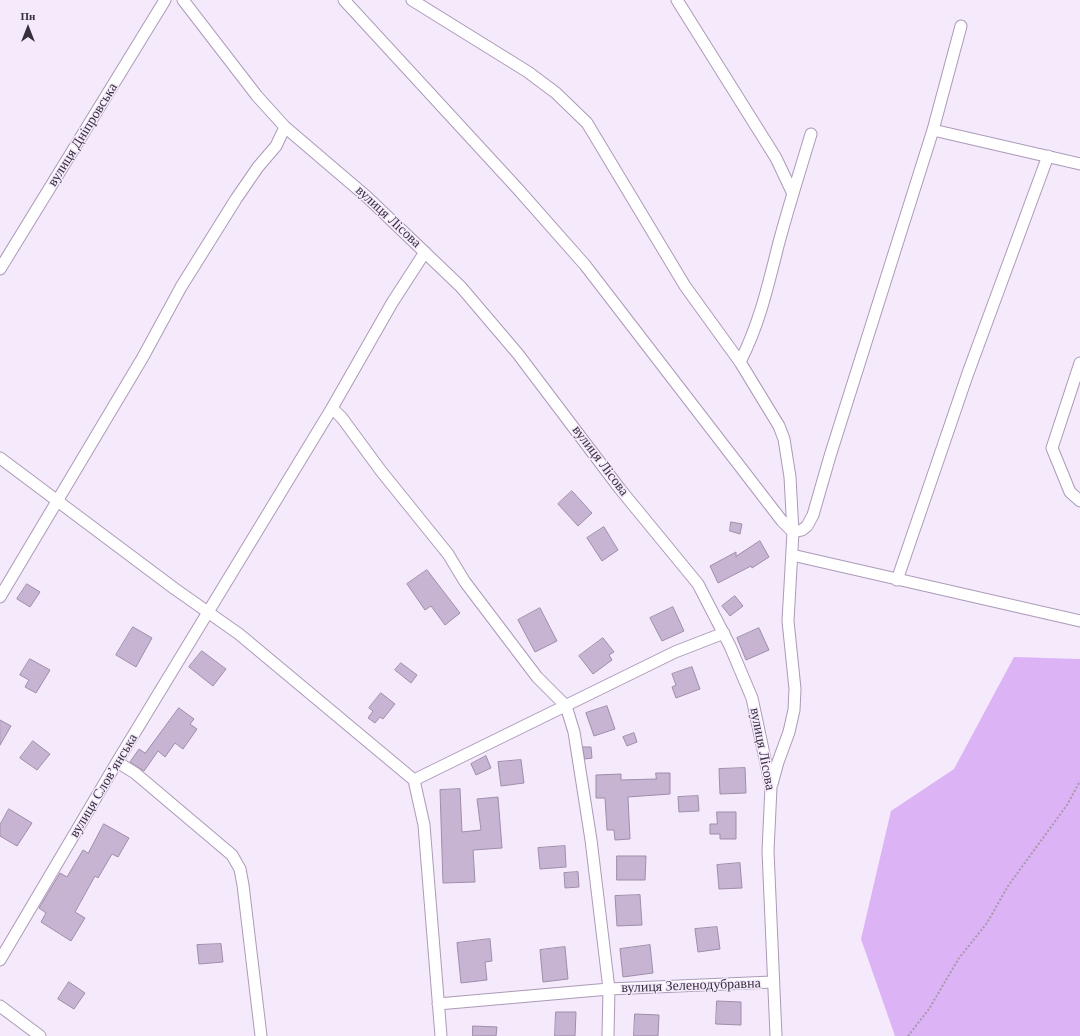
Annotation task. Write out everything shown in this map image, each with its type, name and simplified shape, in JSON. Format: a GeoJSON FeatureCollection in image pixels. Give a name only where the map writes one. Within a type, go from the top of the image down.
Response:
{"type":"FeatureCollection","features":[{"type":"Feature","properties":{"kind":"street","name":"вулиця Дніпровська"},"geometry":{"type":"LineString","coordinates":[[0,269],[165,0]]}},
{"type":"Feature","properties":{"kind":"street","name":"вулиця Лісова"},"geometry":{"type":"LineString","coordinates":[[182,0],[257,96],[285,127],[350,182],[461,287],[518,354],[620,489],[698,584],[724,633],[752,698],[771,787],[768,850],[772,982],[776,1036]]}},
{"type":"Feature","properties":{"kind":"street"},"geometry":{"type":"LineString","coordinates":[[344,0],[400,62],[438,101],[585,265],[782,520],[793,532]]}},
{"type":"Feature","properties":{"kind":"street"},"geometry":{"type":"LineString","coordinates":[[412,0],[528,72],[556,93],[587,123],[682,280],[740,362],[752,384],[772,414],[784,439],[790,477],[793,532],[788,621],[795,689],[794,710],[771,787]]}},
{"type":"Feature","properties":{"kind":"street"},"geometry":{"type":"LineString","coordinates":[[677,0],[776,158],[792,194]]}},
{"type":"Feature","properties":{"kind":"street"},"geometry":{"type":"LineString","coordinates":[[793,532],[802,530],[807,526],[814,515],[830,456],[933,130],[961,26]]}},
{"type":"Feature","properties":{"kind":"street"},"geometry":{"type":"LineString","coordinates":[[0,597],[143,357],[181,287],[236,199],[258,167],[276,146],[285,127]]}},
{"type":"Feature","properties":{"kind":"street"},"geometry":{"type":"LineString","coordinates":[[933,130],[1080,164]]}},
{"type":"Feature","properties":{"kind":"street"},"geometry":{"type":"LineString","coordinates":[[740,362],[749,345],[762,309],[792,194],[811,134]]}},
{"type":"Feature","properties":{"kind":"street"},"geometry":{"type":"LineString","coordinates":[[897,580],[968,373],[1048,156]]}},
{"type":"Feature","properties":{"kind":"street","name":"вулиця Словʼянська"},"geometry":{"type":"LineString","coordinates":[[0,960],[332,408],[399,292],[425,252]]}},
{"type":"Feature","properties":{"kind":"street"},"geometry":{"type":"LineString","coordinates":[[1080,363],[1052,448],[1070,492],[1080,501]]}},
{"type":"Feature","properties":{"kind":"street"},"geometry":{"type":"LineString","coordinates":[[332,408],[342,418],[381,471],[448,554],[465,582],[537,677],[566,706],[574,732],[583,783],[609,989],[608,1036]]}},
{"type":"Feature","properties":{"kind":"street"},"geometry":{"type":"LineString","coordinates":[[0,458],[175,589],[239,634],[414,780],[424,825],[441,1036]]}},
{"type":"Feature","properties":{"kind":"street"},"geometry":{"type":"LineString","coordinates":[[792,555],[1080,621]]}},
{"type":"Feature","properties":{"kind":"street"},"geometry":{"type":"LineString","coordinates":[[414,780],[675,652],[724,633]]}},
{"type":"Feature","properties":{"kind":"street"},"geometry":{"type":"LineString","coordinates":[[118,762],[135,773],[226,850],[236,861],[243,885],[261,1036]]}},
{"type":"Feature","properties":{"kind":"street","name":"вулиця Зеленодубравна"},"geometry":{"type":"LineString","coordinates":[[438,1004],[609,989],[772,982]]}},
{"type":"Feature","properties":{"kind":"street"},"geometry":{"type":"LineString","coordinates":[[0,1006],[40,1036]]}},
{"type":"Feature","properties":{"kind":"path"},"geometry":{"type":"LineString","coordinates":[[908,1036],[929,1009],[959,958],[987,924],[1008,886],[1067,805],[1080,781]]}},
{"type":"Feature","properties":{"kind":"shaded area"},"geometry":{"type":"Polygon","coordinates":[[[1014,657],[1080,659],[1080,1036],[895,1036],[861,939],[891,811],[954,769],[1014,657]]]}},
{"type":"Feature","properties":{"kind":"building"},"geometry":{"type":"Polygon","coordinates":[[[572,491],[592,513],[578,526],[558,504],[572,491]]]}},
{"type":"Feature","properties":{"kind":"building"},"geometry":{"type":"Polygon","coordinates":[[[731,522],[742,524],[740,534],[730,531],[731,522]]]}},
{"type":"Feature","properties":{"kind":"building"},"geometry":{"type":"Polygon","coordinates":[[[604,527],[618,550],[602,561],[587,538],[604,527]]]}},
{"type":"Feature","properties":{"kind":"building"},"geometry":{"type":"Polygon","coordinates":[[[760,541],[769,557],[752,568],[751,566],[718,583],[710,566],[736,552],[736,556],[760,541]]]}},
{"type":"Feature","properties":{"kind":"building"},"geometry":{"type":"Polygon","coordinates":[[[427,570],[460,613],[445,625],[431,606],[425,610],[407,584],[427,570]]]}},
{"type":"Feature","properties":{"kind":"building"},"geometry":{"type":"Polygon","coordinates":[[[27,584],[40,592],[30,607],[17,599],[27,584]]]}},
{"type":"Feature","properties":{"kind":"building"},"geometry":{"type":"Polygon","coordinates":[[[735,596],[743,606],[730,616],[722,606],[735,596]]]}},
{"type":"Feature","properties":{"kind":"building"},"geometry":{"type":"Polygon","coordinates":[[[673,607],[684,631],[662,641],[650,618],[673,607]]]}},
{"type":"Feature","properties":{"kind":"building"},"geometry":{"type":"Polygon","coordinates":[[[540,608],[557,641],[535,652],[518,620],[540,608]]]}},
{"type":"Feature","properties":{"kind":"building"},"geometry":{"type":"Polygon","coordinates":[[[133,627],[152,638],[136,667],[116,655],[133,627]]]}},
{"type":"Feature","properties":{"kind":"building"},"geometry":{"type":"Polygon","coordinates":[[[759,628],[769,650],[746,660],[737,638],[759,628]]]}},
{"type":"Feature","properties":{"kind":"building"},"geometry":{"type":"Polygon","coordinates":[[[603,638],[614,652],[609,655],[612,660],[593,674],[579,656],[603,638]]]}},
{"type":"Feature","properties":{"kind":"building"},"geometry":{"type":"Polygon","coordinates":[[[202,651],[226,669],[213,686],[189,667],[202,651]]]}},
{"type":"Feature","properties":{"kind":"building"},"geometry":{"type":"Polygon","coordinates":[[[30,659],[50,670],[36,693],[25,687],[29,680],[20,675],[30,659]]]}},
{"type":"Feature","properties":{"kind":"building"},"geometry":{"type":"Polygon","coordinates":[[[401,663],[417,675],[411,683],[395,670],[401,663]]]}},
{"type":"Feature","properties":{"kind":"building"},"geometry":{"type":"Polygon","coordinates":[[[692,667],[700,689],[676,698],[672,687],[676,685],[672,674],[692,667]]]}},
{"type":"Feature","properties":{"kind":"building"},"geometry":{"type":"Polygon","coordinates":[[[381,693],[395,704],[383,719],[380,717],[375,723],[368,718],[373,711],[369,708],[381,693]]]}},
{"type":"Feature","properties":{"kind":"building"},"geometry":{"type":"Polygon","coordinates":[[[607,706],[615,729],[594,736],[586,713],[607,706]]]}},
{"type":"Feature","properties":{"kind":"building"},"geometry":{"type":"Polygon","coordinates":[[[179,708],[194,719],[190,724],[197,729],[183,749],[175,743],[165,757],[158,751],[144,771],[130,762],[139,749],[145,753],[179,708]]]}},
{"type":"Feature","properties":{"kind":"building"},"geometry":{"type":"Polygon","coordinates":[[[0,720],[11,726],[0,745],[0,720]]]}},
{"type":"Feature","properties":{"kind":"building"},"geometry":{"type":"Polygon","coordinates":[[[634,733],[637,742],[627,746],[623,737],[634,733]]]}},
{"type":"Feature","properties":{"kind":"building"},"geometry":{"type":"Polygon","coordinates":[[[33,741],[50,754],[37,770],[20,758],[33,741]]]}},
{"type":"Feature","properties":{"kind":"building"},"geometry":{"type":"Polygon","coordinates":[[[583,747],[591,747],[592,758],[585,759],[583,747]]]}},
{"type":"Feature","properties":{"kind":"building"},"geometry":{"type":"Polygon","coordinates":[[[486,756],[491,768],[476,775],[471,764],[486,756]]]}},
{"type":"Feature","properties":{"kind":"building"},"geometry":{"type":"Polygon","coordinates":[[[521,760],[524,783],[501,786],[498,762],[521,760]]]}},
{"type":"Feature","properties":{"kind":"building"},"geometry":{"type":"Polygon","coordinates":[[[745,768],[746,793],[720,794],[719,769],[745,768]]]}},
{"type":"Feature","properties":{"kind":"building"},"geometry":{"type":"Polygon","coordinates":[[[656,773],[670,773],[670,794],[628,797],[630,839],[615,840],[614,830],[607,830],[605,798],[596,798],[596,775],[621,774],[621,780],[656,779],[656,773]]]}},
{"type":"Feature","properties":{"kind":"building"},"geometry":{"type":"Polygon","coordinates":[[[460,789],[462,832],[481,830],[477,799],[498,797],[502,848],[473,850],[475,882],[443,883],[440,790],[460,789]]]}},
{"type":"Feature","properties":{"kind":"building"},"geometry":{"type":"Polygon","coordinates":[[[698,796],[699,811],[679,812],[678,797],[698,796]]]}},
{"type":"Feature","properties":{"kind":"building"},"geometry":{"type":"Polygon","coordinates":[[[9,809],[32,823],[17,846],[0,836],[0,825],[9,809]]]}},
{"type":"Feature","properties":{"kind":"building"},"geometry":{"type":"Polygon","coordinates":[[[717,812],[736,812],[736,839],[720,839],[720,834],[710,834],[710,824],[717,824],[717,812]]]}},
{"type":"Feature","properties":{"kind":"building"},"geometry":{"type":"Polygon","coordinates":[[[104,824],[129,838],[118,857],[112,854],[98,878],[95,876],[75,912],[85,918],[71,941],[41,922],[46,913],[39,908],[60,873],[67,877],[83,850],[88,853],[104,824]]]}},
{"type":"Feature","properties":{"kind":"building"},"geometry":{"type":"Polygon","coordinates":[[[565,846],[566,867],[540,869],[538,848],[565,846]]]}},
{"type":"Feature","properties":{"kind":"building"},"geometry":{"type":"Polygon","coordinates":[[[617,856],[646,856],[645,880],[617,880],[617,856]]]}},
{"type":"Feature","properties":{"kind":"building"},"geometry":{"type":"Polygon","coordinates":[[[740,863],[742,888],[719,889],[717,865],[740,863]]]}},
{"type":"Feature","properties":{"kind":"building"},"geometry":{"type":"Polygon","coordinates":[[[578,872],[579,887],[565,888],[564,873],[578,872]]]}},
{"type":"Feature","properties":{"kind":"building"},"geometry":{"type":"Polygon","coordinates":[[[640,895],[642,925],[617,926],[615,896],[640,895]]]}},
{"type":"Feature","properties":{"kind":"building"},"geometry":{"type":"Polygon","coordinates":[[[717,927],[720,949],[698,952],[695,929],[717,927]]]}},
{"type":"Feature","properties":{"kind":"building"},"geometry":{"type":"Polygon","coordinates":[[[490,939],[492,961],[485,962],[487,980],[461,983],[457,943],[490,939]]]}},
{"type":"Feature","properties":{"kind":"building"},"geometry":{"type":"Polygon","coordinates":[[[221,944],[223,962],[199,964],[197,945],[221,944]]]}},
{"type":"Feature","properties":{"kind":"building"},"geometry":{"type":"Polygon","coordinates":[[[650,945],[653,973],[623,977],[620,949],[650,945]]]}},
{"type":"Feature","properties":{"kind":"building"},"geometry":{"type":"Polygon","coordinates":[[[565,947],[568,979],[543,982],[540,950],[565,947]]]}},
{"type":"Feature","properties":{"kind":"building"},"geometry":{"type":"Polygon","coordinates":[[[69,982],[85,993],[74,1009],[58,999],[69,982]]]}},
{"type":"Feature","properties":{"kind":"building"},"geometry":{"type":"Polygon","coordinates":[[[717,1001],[741,1002],[741,1025],[716,1024],[717,1001]]]}},
{"type":"Feature","properties":{"kind":"building"},"geometry":{"type":"Polygon","coordinates":[[[556,1012],[576,1012],[575,1036],[555,1036],[556,1012]]]}},
{"type":"Feature","properties":{"kind":"building"},"geometry":{"type":"Polygon","coordinates":[[[635,1014],[659,1015],[658,1036],[634,1036],[635,1014]]]}},
{"type":"Feature","properties":{"kind":"building"},"geometry":{"type":"Polygon","coordinates":[[[473,1026],[497,1027],[496,1036],[473,1036],[473,1026]]]}}]}
